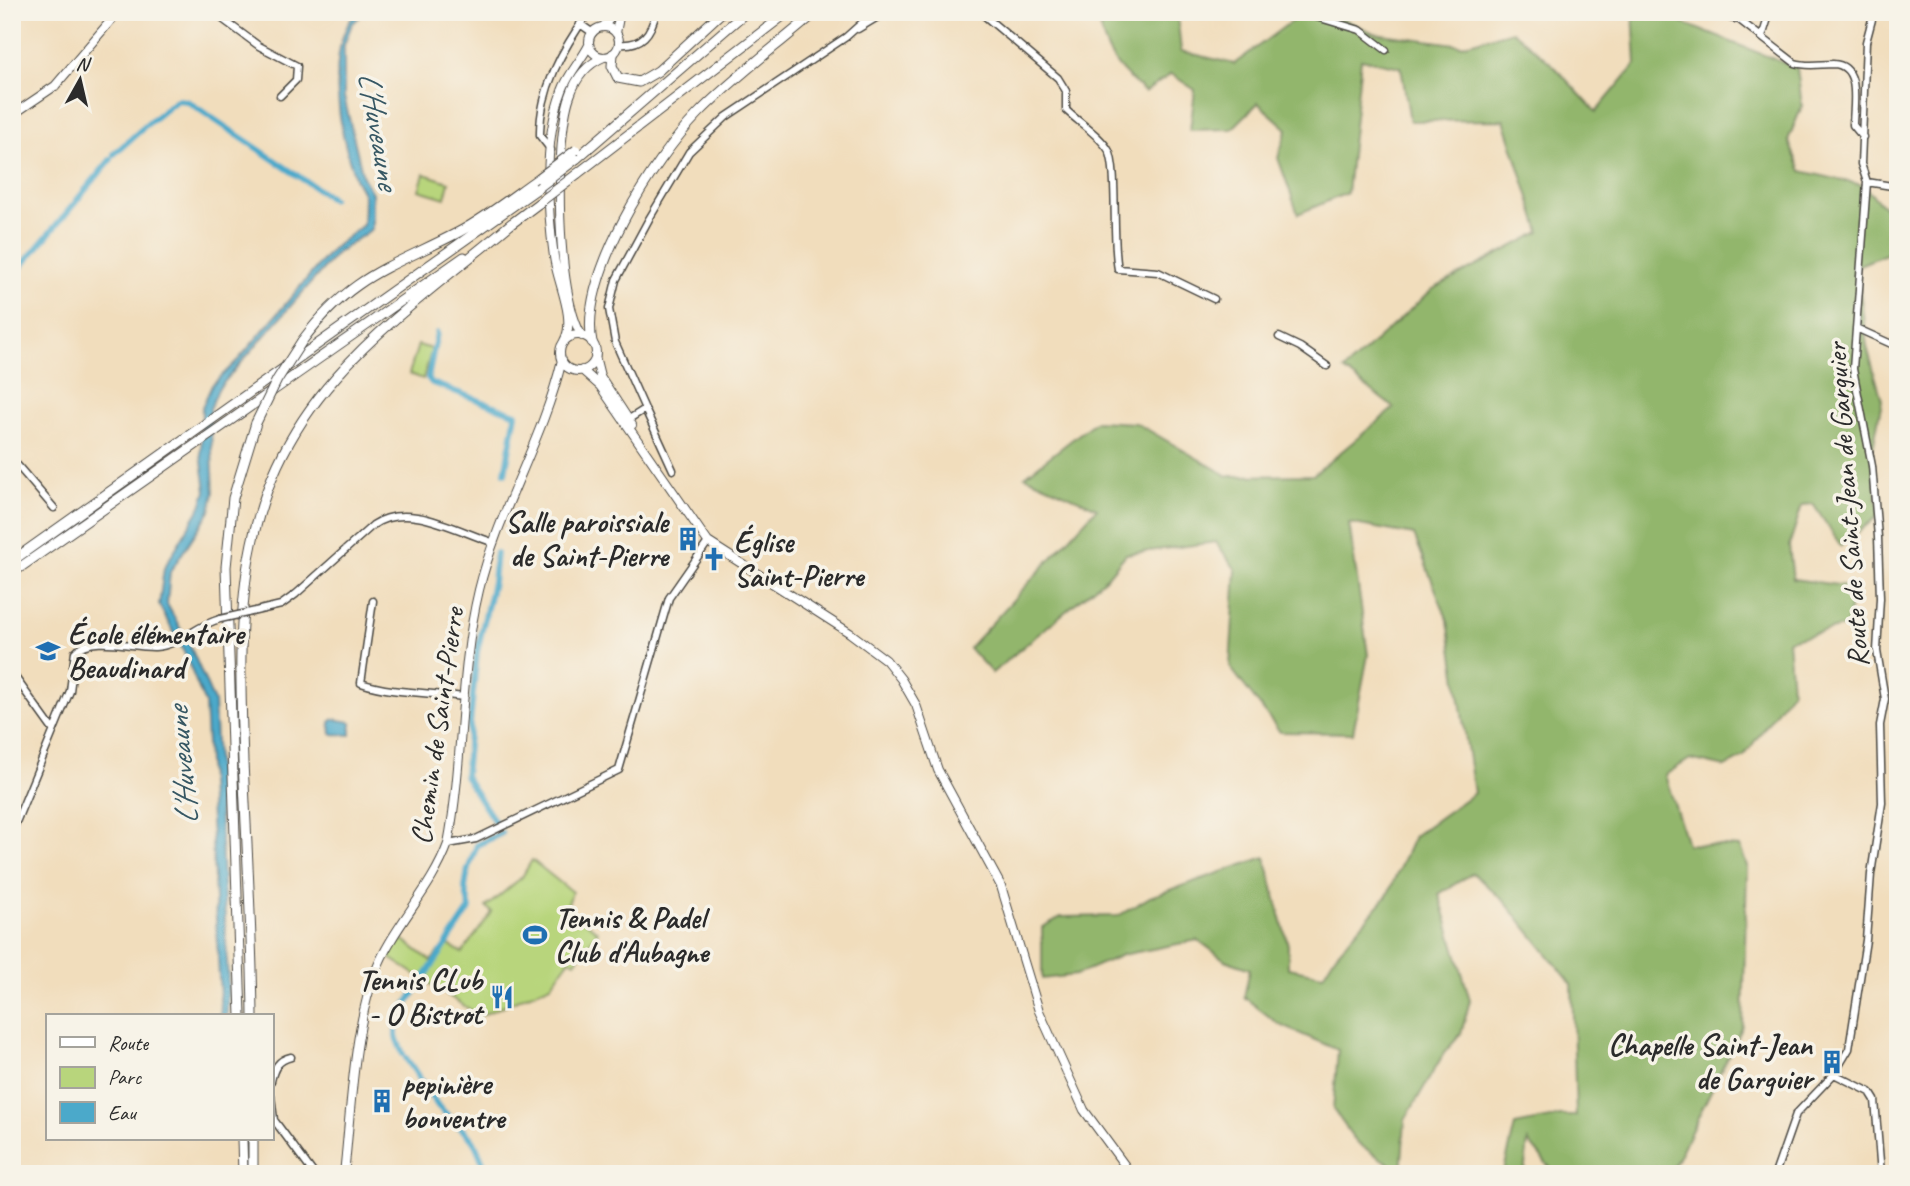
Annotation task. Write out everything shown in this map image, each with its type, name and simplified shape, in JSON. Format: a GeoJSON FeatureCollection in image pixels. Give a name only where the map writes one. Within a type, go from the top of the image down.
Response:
{"type":"FeatureCollection","features":[{"type":"Feature","properties":{"kind":"highway"},"geometry":{"type":"LineString","coordinates":[[608,55],[618,78],[639,82],[658,71],[722,12]]}},
{"type":"Feature","properties":{"kind":"highway"},"geometry":{"type":"LineString","coordinates":[[12,573],[197,436],[218,415],[368,312],[576,155],[746,12]]}},
{"type":"Feature","properties":{"kind":"highway"},"geometry":{"type":"LineString","coordinates":[[12,561],[197,436],[220,425],[512,223],[788,12]]}},
{"type":"Feature","properties":{"kind":"highway"},"geometry":{"type":"LineString","coordinates":[[592,342],[591,306],[604,261],[667,149],[699,113],[816,12]]}},
{"type":"Feature","properties":{"kind":"highway"},"geometry":{"type":"LineString","coordinates":[[241,1014],[226,567],[233,498],[256,423],[277,380],[302,341],[328,310],[367,276],[459,232],[539,183]]}},
{"type":"Feature","properties":{"kind":"highway"},"geometry":{"type":"LineString","coordinates":[[253,1014],[239,639],[243,584],[264,499],[292,439],[336,377],[399,317],[512,223]]}},
{"type":"Feature","properties":{"kind":"highway"},"geometry":{"type":"LineString","coordinates":[[242,1140],[243,1174]]}},
{"type":"Feature","properties":{"kind":"highway"},"geometry":{"type":"LineString","coordinates":[[253,1140],[253,1174]]}},
{"type":"Feature","properties":{"kind":"main road"},"geometry":{"type":"LineString","coordinates":[[12,116],[54,86],[118,12]]}},
{"type":"Feature","properties":{"kind":"main road"},"geometry":{"type":"LineString","coordinates":[[617,12],[593,33],[589,45],[562,91],[551,150],[554,258],[569,323],[560,353],[562,360],[600,386],[708,542],[850,633],[886,660],[901,679],[916,705],[938,770],[1001,887],[1039,1011],[1084,1110],[1131,1174]]}},
{"type":"Feature","properties":{"kind":"main road"},"geometry":{"type":"LineString","coordinates":[[617,12],[618,44],[608,55],[587,67],[575,85],[562,131],[564,267],[573,311],[582,336],[592,342],[600,376],[629,419],[659,474]]}},
{"type":"Feature","properties":{"kind":"main road"},"geometry":{"type":"LineString","coordinates":[[603,27],[616,33]]}},
{"type":"Feature","properties":{"kind":"main road"},"geometry":{"type":"LineString","coordinates":[[589,45],[595,54],[608,55]]}},
{"type":"Feature","properties":{"kind":"main road"},"geometry":{"type":"LineString","coordinates":[[564,341],[582,336]]}},
{"type":"Feature","properties":{"kind":"main road"},"geometry":{"type":"LineString","coordinates":[[579,371],[588,368],[596,356]]}},
{"type":"Feature","properties":{"kind":"main road","name":"Chemin de Saint-Pierre"},"geometry":{"type":"LineString","coordinates":[[344,1174],[368,995],[388,947],[440,867],[448,844],[474,612],[492,542],[562,360]]}},
{"type":"Feature","properties":{"kind":"main road","name":"Chemin de Saint-Pierre"},"geometry":{"type":"LineString","coordinates":[[548,402],[563,378],[579,371]]}},
{"type":"Feature","properties":{"kind":"street"},"geometry":{"type":"LineString","coordinates":[[213,12],[259,46],[297,66],[296,80],[280,96]]}},
{"type":"Feature","properties":{"kind":"street"},"geometry":{"type":"LineString","coordinates":[[551,150],[540,136],[544,102],[564,49],[589,12]]}},
{"type":"Feature","properties":{"kind":"street"},"geometry":{"type":"LineString","coordinates":[[618,44],[632,45],[642,40],[647,35],[656,12]]}},
{"type":"Feature","properties":{"kind":"street"},"geometry":{"type":"LineString","coordinates":[[846,37],[874,12]]}},
{"type":"Feature","properties":{"kind":"street"},"geometry":{"type":"LineString","coordinates":[[673,470],[615,342],[609,309],[616,280],[689,152],[726,117],[886,12]]}},
{"type":"Feature","properties":{"kind":"street"},"geometry":{"type":"LineString","coordinates":[[980,12],[1058,78],[1066,91],[1066,110],[1109,150],[1112,166],[1114,247],[1118,269],[1158,272],[1214,299]]}},
{"type":"Feature","properties":{"kind":"street"},"geometry":{"type":"LineString","coordinates":[[1300,12],[1360,30],[1386,50]]}},
{"type":"Feature","properties":{"kind":"street"},"geometry":{"type":"LineString","coordinates":[[1704,12],[1739,19]]}},
{"type":"Feature","properties":{"kind":"street"},"geometry":{"type":"LineString","coordinates":[[1729,12],[1795,63],[1838,65],[1849,71],[1854,81],[1853,125],[1863,137]]}},
{"type":"Feature","properties":{"kind":"street"},"geometry":{"type":"LineString","coordinates":[[1762,37],[1770,12]]}},
{"type":"Feature","properties":{"kind":"street","name":"Route de Saint-Jean de Garguier"},"geometry":{"type":"LineString","coordinates":[[1774,1174],[1796,1114],[1834,1074],[1849,1049],[1882,803],[1880,725],[1885,699],[1877,651],[1880,598],[1878,537],[1872,466],[1853,369],[1867,182],[1861,164],[1866,42],[1874,12]]}},
{"type":"Feature","properties":{"kind":"street"},"geometry":{"type":"LineString","coordinates":[[580,24],[593,33]]}},
{"type":"Feature","properties":{"kind":"street"},"geometry":{"type":"LineString","coordinates":[[1867,182],[1898,187]]}},
{"type":"Feature","properties":{"kind":"street"},"geometry":{"type":"LineString","coordinates":[[1856,328],[1898,347]]}},
{"type":"Feature","properties":{"kind":"street"},"geometry":{"type":"LineString","coordinates":[[1279,337],[1300,347],[1327,366]]}},
{"type":"Feature","properties":{"kind":"street"},"geometry":{"type":"LineString","coordinates":[[629,419],[645,409]]}},
{"type":"Feature","properties":{"kind":"street"},"geometry":{"type":"LineString","coordinates":[[12,459],[54,508]]}},
{"type":"Feature","properties":{"kind":"street"},"geometry":{"type":"LineString","coordinates":[[12,832],[70,691],[74,657],[78,648],[99,644],[159,647],[176,641],[205,623],[281,605],[373,525],[387,516],[410,515],[492,542]]}},
{"type":"Feature","properties":{"kind":"street"},"geometry":{"type":"LineString","coordinates":[[448,844],[476,839],[619,770],[669,598],[708,542]]}},
{"type":"Feature","properties":{"kind":"street"},"geometry":{"type":"LineString","coordinates":[[373,601],[361,683],[382,690],[424,691],[464,697]]}},
{"type":"Feature","properties":{"kind":"street"},"geometry":{"type":"LineString","coordinates":[[12,673],[53,730]]}},
{"type":"Feature","properties":{"kind":"street"},"geometry":{"type":"LineString","coordinates":[[273,1074],[281,1059],[291,1057]]}},
{"type":"Feature","properties":{"kind":"street"},"geometry":{"type":"LineString","coordinates":[[1834,1074],[1870,1092],[1875,1100],[1881,1174]]}},
{"type":"Feature","properties":{"kind":"street"},"geometry":{"type":"LineString","coordinates":[[273,1108],[275,1120],[314,1174]]}},
{"type":"Feature","properties":{"kind":"green space"},"geometry":{"type":"Polygon","coordinates":[[[1096,12],[1177,12],[1181,51],[1234,64],[1304,12],[1327,12],[1374,33],[1462,45],[1512,31],[1552,64],[1596,112],[1636,64],[1633,12],[1655,12],[1797,68],[1802,106],[1788,140],[1801,171],[1862,185],[1898,220],[1898,249],[1857,266],[1867,347],[1882,400],[1872,453],[1879,515],[1841,546],[1813,504],[1802,505],[1789,546],[1793,579],[1854,587],[1847,626],[1788,640],[1792,690],[1744,756],[1725,767],[1690,759],[1665,775],[1687,844],[1740,847],[1747,866],[1743,1026],[1670,1174],[1555,1174],[1528,1141],[1524,1174],[1503,1174],[1515,1125],[1560,1116],[1576,1116],[1572,984],[1506,903],[1473,873],[1439,894],[1470,1000],[1461,1034],[1444,1053],[1405,1120],[1401,1174],[1378,1174],[1391,1165],[1357,1143],[1333,1109],[1338,1050],[1280,1025],[1244,997],[1250,969],[1225,960],[1198,940],[1122,955],[1076,975],[1042,979],[1042,927],[1061,917],[1118,916],[1150,897],[1265,857],[1288,945],[1288,968],[1323,975],[1336,954],[1387,896],[1414,836],[1474,793],[1448,621],[1414,535],[1349,523],[1368,655],[1353,733],[1280,732],[1230,667],[1236,570],[1216,542],[1126,554],[1108,576],[992,673],[969,648],[1097,508],[1025,476],[1096,421],[1136,423],[1228,476],[1313,475],[1394,408],[1344,370],[1433,289],[1540,232],[1504,120],[1410,121],[1401,67],[1361,59],[1347,193],[1298,214],[1278,158],[1287,129],[1258,103],[1232,129],[1190,130],[1195,90],[1171,74],[1145,92],[1125,74],[1112,57],[1103,38],[1096,12]]]}},
{"type":"Feature","properties":{"kind":"green space"},"geometry":{"type":"Polygon","coordinates":[[[424,174],[449,182],[445,198],[419,190],[424,174]]]}},
{"type":"Feature","properties":{"kind":"green space"},"geometry":{"type":"Polygon","coordinates":[[[418,345],[432,349],[423,379],[409,374],[418,345]]]}},
{"type":"Feature","properties":{"kind":"green space","name":"Tennis & Padel Club d'Aubagne"},"geometry":{"type":"Polygon","coordinates":[[[532,860],[572,892],[567,907],[598,932],[575,962],[570,959],[551,985],[480,1016],[387,956],[401,938],[431,961],[446,943],[462,953],[492,912],[486,907],[522,877],[532,860]]]}},
{"type":"Feature","properties":{"kind":"water"},"geometry":{"type":"Polygon","coordinates":[[[357,12],[365,12],[352,24],[344,45],[344,97],[363,177],[372,193],[372,229],[337,253],[218,389],[210,409],[214,493],[210,511],[170,572],[167,604],[191,648],[214,702],[228,980],[227,1014],[221,1014],[205,704],[184,652],[159,605],[164,568],[201,506],[206,491],[201,454],[202,407],[212,385],[239,359],[332,249],[363,225],[363,193],[349,160],[338,92],[340,47],[347,27],[357,12]]]}},
{"type":"Feature","properties":{"kind":"water"},"geometry":{"type":"Polygon","coordinates":[[[334,719],[351,722],[351,735],[331,734],[330,722],[334,719]]]}},
{"type":"Feature","properties":{"kind":"waterway"},"geometry":{"type":"LineString","coordinates":[[145,126],[177,100],[187,101],[332,199]]}},
{"type":"Feature","properties":{"kind":"waterway"},"geometry":{"type":"LineString","coordinates":[[114,154],[142,129]]}},
{"type":"Feature","properties":{"kind":"waterway"},"geometry":{"type":"LineString","coordinates":[[77,200],[111,159]]}},
{"type":"Feature","properties":{"kind":"waterway"},"geometry":{"type":"LineString","coordinates":[[14,275],[75,203]]}},
{"type":"Feature","properties":{"kind":"waterway"},"geometry":{"type":"LineString","coordinates":[[437,333],[428,378],[432,383],[516,414],[505,473]]}},
{"type":"Feature","properties":{"kind":"waterway"},"geometry":{"type":"LineString","coordinates":[[496,553],[493,582],[477,652],[465,776],[497,825]]}},
{"type":"Feature","properties":{"kind":"waterway"},"geometry":{"type":"LineString","coordinates":[[470,864],[477,845],[502,833]]}},
{"type":"Feature","properties":{"kind":"waterway"},"geometry":{"type":"LineString","coordinates":[[403,1054],[396,1037],[396,1020],[470,909],[465,888],[468,869]]}},
{"type":"Feature","properties":{"kind":"waterway"},"geometry":{"type":"LineString","coordinates":[[406,1058],[438,1106],[474,1141],[488,1174]]}},
{"type":"Feature","properties":{"kind":"place","name":"Salle paroissiale de Saint-Pierre"},"geometry":{"type":"Point","coordinates":[688,539]}},
{"type":"Feature","properties":{"kind":"place","name":"Église Saint-Pierre"},"geometry":{"type":"Point","coordinates":[714,559]}},
{"type":"Feature","properties":{"kind":"place","name":"École élémentaire Beaudinard"},"geometry":{"type":"Point","coordinates":[48,651]}},
{"type":"Feature","properties":{"kind":"place","name":"Tennis & Padel Club d'Aubagne"},"geometry":{"type":"Point","coordinates":[535,935]}},
{"type":"Feature","properties":{"kind":"place","name":"Tennis CLub - O Bistrot"},"geometry":{"type":"Point","coordinates":[502,997]}},
{"type":"Feature","properties":{"kind":"place","name":"Chapelle Saint-Jean de Garguier"},"geometry":{"type":"Point","coordinates":[1832,1062]}},
{"type":"Feature","properties":{"kind":"place","name":"pepinière bonventre"},"geometry":{"type":"Point","coordinates":[382,1101]}},
{"type":"Feature","properties":{"kind":"water label","name":"L'Huveaune"},"geometry":{"type":"Point","coordinates":[379,130]}},
{"type":"Feature","properties":{"kind":"water label","name":"L'Huveaune"},"geometry":{"type":"Point","coordinates":[182,766]}}]}
